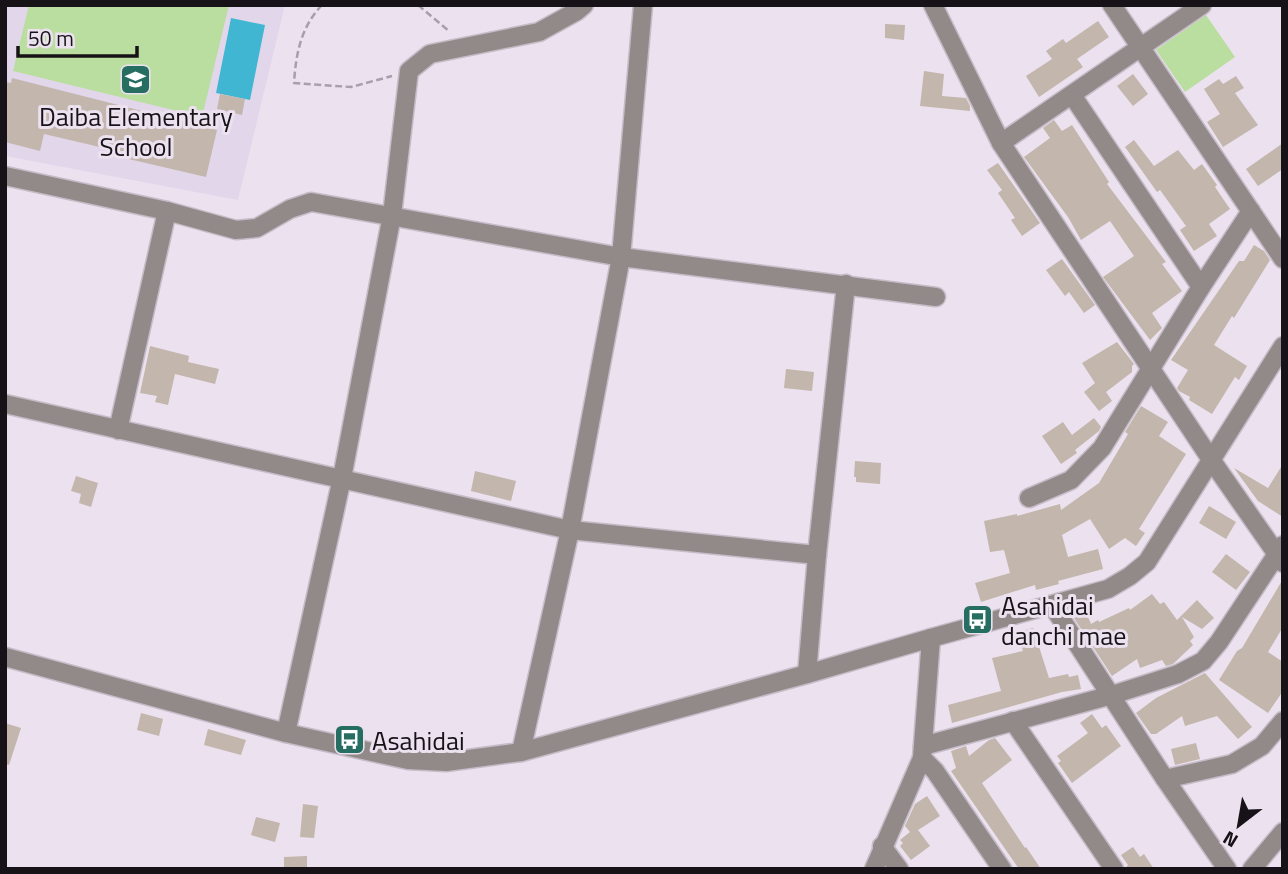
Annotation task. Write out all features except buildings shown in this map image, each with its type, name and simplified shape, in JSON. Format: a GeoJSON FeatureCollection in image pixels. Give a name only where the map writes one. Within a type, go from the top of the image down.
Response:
{"type":"FeatureCollection","features":[{"type":"Feature","properties":{"kind":"street"},"geometry":{"type":"LineString","coordinates":[[286,733],[342,478],[392,215],[409,71],[430,54],[539,32],[583,5]]}},
{"type":"Feature","properties":{"kind":"street"},"geometry":{"type":"LineString","coordinates":[[521,752],[570,530],[621,257],[643,5]]}},
{"type":"Feature","properties":{"kind":"street"},"geometry":{"type":"LineString","coordinates":[[922,752],[1013,721],[1112,695],[1178,674],[1203,661],[1281,554],[1212,461],[1001,142],[933,5]]}},
{"type":"Feature","properties":{"kind":"street"},"geometry":{"type":"LineString","coordinates":[[1112,5],[1283,259]]}},
{"type":"Feature","properties":{"kind":"street"},"geometry":{"type":"LineString","coordinates":[[1001,142],[1202,5]]}},
{"type":"Feature","properties":{"kind":"street"},"geometry":{"type":"LineString","coordinates":[[1072,95],[1201,287]]}},
{"type":"Feature","properties":{"kind":"street"},"geometry":{"type":"LineString","coordinates":[[5,176],[167,211],[236,230],[257,229],[290,209],[311,202],[621,257],[936,297]]}},
{"type":"Feature","properties":{"kind":"street"},"geometry":{"type":"LineString","coordinates":[[118,430],[167,211]]}},
{"type":"Feature","properties":{"kind":"street"},"geometry":{"type":"LineString","coordinates":[[1028,498],[1071,480],[1102,448],[1251,211]]}},
{"type":"Feature","properties":{"kind":"street"},"geometry":{"type":"LineString","coordinates":[[807,674],[846,284]]}},
{"type":"Feature","properties":{"kind":"street"},"geometry":{"type":"LineString","coordinates":[[5,657],[286,733],[408,760],[446,762],[521,752],[1108,589],[1147,562],[1283,345]]}},
{"type":"Feature","properties":{"kind":"street"},"geometry":{"type":"LineString","coordinates":[[5,404],[570,530],[817,555]]}},
{"type":"Feature","properties":{"kind":"street"},"geometry":{"type":"LineString","coordinates":[[1052,605],[1227,869]]}},
{"type":"Feature","properties":{"kind":"street"},"geometry":{"type":"LineString","coordinates":[[874,869],[922,752],[932,638]]}},
{"type":"Feature","properties":{"kind":"street"},"geometry":{"type":"LineString","coordinates":[[1013,721],[1114,869]]}},
{"type":"Feature","properties":{"kind":"street"},"geometry":{"type":"LineString","coordinates":[[1165,779],[1232,764],[1262,746],[1283,721]]}},
{"type":"Feature","properties":{"kind":"street"},"geometry":{"type":"LineString","coordinates":[[922,752],[1002,869]]}},
{"type":"Feature","properties":{"kind":"street"},"geometry":{"type":"LineString","coordinates":[[1252,869],[1283,832]]}},
{"type":"Feature","properties":{"kind":"street"},"geometry":{"type":"LineString","coordinates":[[882,846],[899,869]]}},
{"type":"Feature","properties":{"kind":"path"},"geometry":{"type":"LineString","coordinates":[[322,5],[308,19],[296,56],[294,83],[351,87],[409,71]]}},
{"type":"Feature","properties":{"kind":"path"},"geometry":{"type":"LineString","coordinates":[[418,5],[468,46]]}},
{"type":"Feature","properties":{"kind":"shaded area","name":"Daiba Elementary School"},"geometry":{"type":"Polygon","coordinates":[[[5,5],[285,5],[238,200],[5,156],[5,5]]]}},
{"type":"Feature","properties":{"kind":"green space"},"geometry":{"type":"Polygon","coordinates":[[[29,5],[229,5],[202,117],[13,71],[29,5]]]}},
{"type":"Feature","properties":{"kind":"green space"},"geometry":{"type":"Polygon","coordinates":[[[1206,15],[1235,57],[1185,92],[1156,50],[1206,15]]]}},
{"type":"Feature","properties":{"kind":"water"},"geometry":{"type":"Polygon","coordinates":[[[231,18],[265,25],[250,100],[216,93],[231,18]]]}},
{"type":"Feature","properties":{"kind":"place","name":"Daiba Elementary School"},"geometry":{"type":"Point","coordinates":[136,80]}},
{"type":"Feature","properties":{"kind":"place","name":"Asahidai danchi mae"},"geometry":{"type":"Point","coordinates":[978,620]}},
{"type":"Feature","properties":{"kind":"place","name":"Asahidai"},"geometry":{"type":"Point","coordinates":[349,740]}}]}
